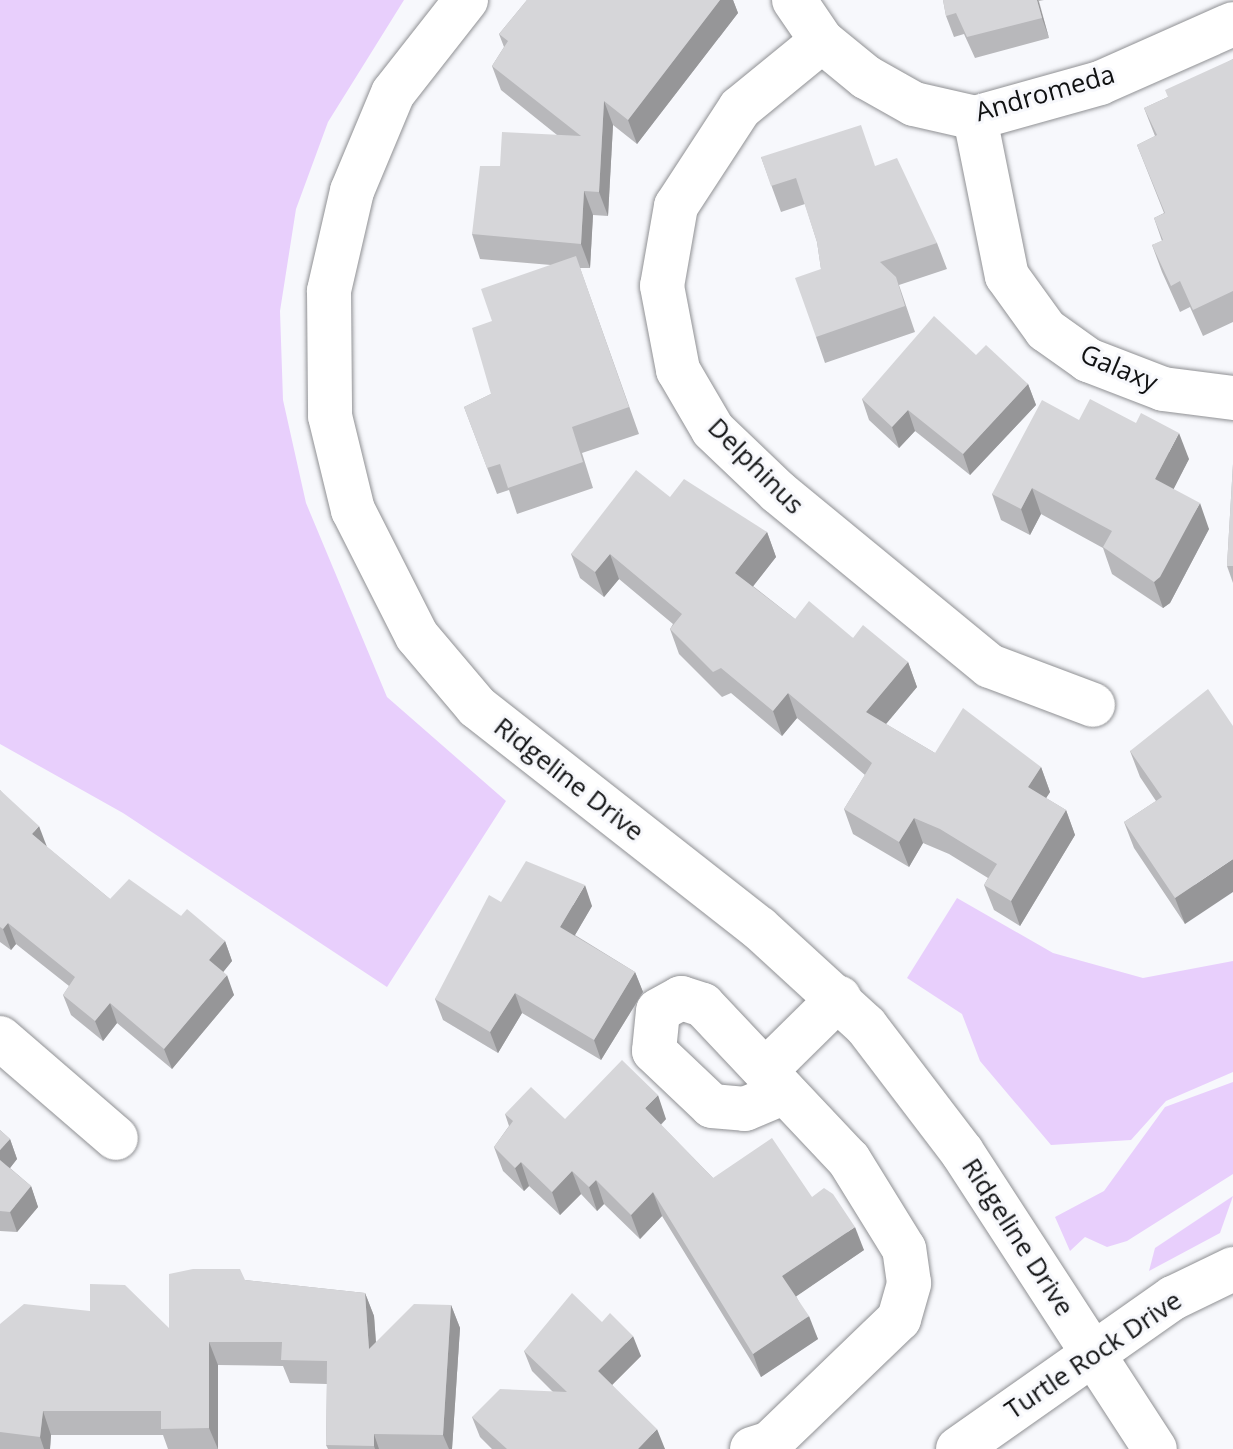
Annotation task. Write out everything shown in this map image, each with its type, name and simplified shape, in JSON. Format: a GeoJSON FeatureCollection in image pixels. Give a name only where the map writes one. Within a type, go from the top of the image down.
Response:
{"type":"FeatureCollection","features":[{"type":"Feature","properties":{"kind":"street","name":"Ridgeline Drive"},"geometry":{"type":"LineString","coordinates":[[466,0],[393,93],[352,191],[329,291],[330,416],[353,510],[417,636],[477,707],[839,998],[925,1100],[1094,1351],[1155,1449]]}},
{"type":"Feature","properties":{"kind":"street","name":"Andromeda"},"geometry":{"type":"LineString","coordinates":[[794,0],[822,41],[914,104],[975,118],[1100,83],[1222,16]]}},
{"type":"Feature","properties":{"kind":"street","name":"Delphinus"},"geometry":{"type":"LineString","coordinates":[[822,41],[740,108],[676,206],[662,286],[678,370],[713,430],[778,492],[990,666],[1093,705]]}},
{"type":"Feature","properties":{"kind":"street","name":"Galaxy"},"geometry":{"type":"LineString","coordinates":[[975,118],[1007,276],[1046,330],[1088,360],[1163,389],[1233,398]]}},
{"type":"Feature","properties":{"kind":"street"},"geometry":{"type":"LineString","coordinates":[[752,1449],[770,1443],[899,1319],[909,1283],[904,1249],[873,1196],[776,1080],[839,998]]}},
{"type":"Feature","properties":{"kind":"street"},"geometry":{"type":"LineString","coordinates":[[0,1038],[116,1138]]}},
{"type":"Feature","properties":{"kind":"street","name":"Turtle Rock Drive"},"geometry":{"type":"LineString","coordinates":[[958,1449],[1173,1298],[1233,1269]]}},
{"type":"Feature","properties":{"kind":"shaded area"},"geometry":{"type":"Polygon","coordinates":[[[0,0],[404,0],[328,122],[296,209],[280,311],[283,400],[306,503],[387,697],[506,801],[387,987],[123,813],[0,744],[0,0]]]}},
{"type":"Feature","properties":{"kind":"shaded area"},"geometry":{"type":"Polygon","coordinates":[[[957,898],[1053,953],[1143,978],[1233,961],[1233,1072],[1166,1101],[1131,1140],[1051,1145],[980,1061],[962,1014],[907,978],[957,898]]]}},
{"type":"Feature","properties":{"kind":"shaded area"},"geometry":{"type":"Polygon","coordinates":[[[1233,1082],[1233,1174],[1127,1241],[1107,1247],[1085,1237],[1070,1251],[1055,1217],[1104,1191],[1165,1107],[1233,1082]]]}},
{"type":"Feature","properties":{"kind":"shaded area"},"geometry":{"type":"Polygon","coordinates":[[[1233,1196],[1220,1233],[1149,1271],[1155,1248],[1233,1196]]]}},
{"type":"Feature","properties":{"kind":"building"},"geometry":{"type":"Polygon","coordinates":[[[527,0],[720,0],[628,120],[604,101],[599,192],[584,191],[581,244],[472,234],[480,166],[500,166],[502,132],[581,136],[492,66],[508,41],[499,34],[527,0]]]}},
{"type":"Feature","properties":{"kind":"building"},"geometry":{"type":"Polygon","coordinates":[[[943,0],[1037,0],[1042,18],[967,37],[956,13],[946,16],[943,0]]]}},
{"type":"Feature","properties":{"kind":"building"},"geometry":{"type":"Polygon","coordinates":[[[1233,59],[1233,291],[1193,310],[1180,281],[1171,286],[1152,245],[1163,240],[1154,218],[1165,213],[1137,145],[1157,135],[1144,108],[1168,97],[1165,90],[1233,59]]]}},
{"type":"Feature","properties":{"kind":"building"},"geometry":{"type":"Polygon","coordinates":[[[861,125],[875,166],[897,158],[937,243],[880,262],[896,277],[905,306],[816,337],[795,278],[821,269],[817,242],[796,178],[771,186],[761,157],[861,125]]]}},
{"type":"Feature","properties":{"kind":"building"},"geometry":{"type":"Polygon","coordinates":[[[576,256],[629,407],[572,427],[583,462],[508,488],[500,464],[487,468],[464,407],[491,394],[472,328],[492,321],[481,289],[576,256]]]}},
{"type":"Feature","properties":{"kind":"building"},"geometry":{"type":"Polygon","coordinates":[[[934,316],[976,355],[986,345],[1028,384],[963,454],[908,410],[892,427],[862,399],[934,316]]]}},
{"type":"Feature","properties":{"kind":"building"},"geometry":{"type":"Polygon","coordinates":[[[1090,399],[1136,423],[1141,413],[1179,433],[1155,479],[1200,503],[1160,577],[1154,582],[1103,547],[1112,531],[1032,488],[1021,509],[992,494],[1042,400],[1079,420],[1090,399]]]}},
{"type":"Feature","properties":{"kind":"building"},"geometry":{"type":"Polygon","coordinates":[[[1233,464],[1233,566],[1227,566],[1233,464]]]}},
{"type":"Feature","properties":{"kind":"building"},"geometry":{"type":"Polygon","coordinates":[[[636,470],[670,497],[684,479],[767,532],[735,573],[795,619],[809,601],[853,638],[863,625],[908,662],[866,712],[935,753],[963,708],[1041,767],[1028,787],[1066,810],[1011,901],[984,885],[997,864],[940,829],[914,818],[899,842],[844,809],[872,763],[788,693],[773,711],[721,668],[713,672],[670,629],[682,614],[610,554],[595,572],[571,554],[636,470]]]}},
{"type":"Feature","properties":{"kind":"building"},"geometry":{"type":"Polygon","coordinates":[[[1208,689],[1233,726],[1233,859],[1175,898],[1124,822],[1162,797],[1130,751],[1208,689]]]}},
{"type":"Feature","properties":{"kind":"building"},"geometry":{"type":"Polygon","coordinates":[[[0,790],[39,826],[32,834],[110,899],[129,879],[181,916],[187,909],[225,941],[209,960],[227,975],[164,1049],[110,1003],[95,1021],[63,995],[75,977],[8,923],[3,929],[0,927],[0,790]]]}},
{"type":"Feature","properties":{"kind":"building"},"geometry":{"type":"Polygon","coordinates":[[[526,861],[585,885],[560,927],[635,972],[594,1040],[515,993],[490,1032],[435,999],[489,895],[501,902],[526,861]]]}},
{"type":"Feature","properties":{"kind":"building"},"geometry":{"type":"Polygon","coordinates":[[[622,1060],[658,1095],[645,1108],[713,1178],[772,1138],[812,1197],[824,1188],[833,1194],[855,1227],[782,1276],[809,1316],[753,1354],[653,1192],[631,1215],[596,1180],[589,1187],[572,1171],[552,1192],[521,1162],[515,1168],[494,1147],[513,1121],[505,1114],[531,1087],[565,1119],[622,1060]]]}},
{"type":"Feature","properties":{"kind":"building"},"geometry":{"type":"Polygon","coordinates":[[[0,1130],[10,1139],[0,1150],[0,1130]]]}},
{"type":"Feature","properties":{"kind":"building"},"geometry":{"type":"Polygon","coordinates":[[[0,1160],[31,1186],[10,1212],[0,1211],[0,1160]]]}},
{"type":"Feature","properties":{"kind":"building"},"geometry":{"type":"Polygon","coordinates":[[[193,1269],[240,1269],[245,1280],[365,1293],[369,1349],[414,1304],[451,1305],[443,1435],[374,1434],[374,1446],[326,1445],[327,1361],[281,1360],[282,1342],[209,1342],[209,1428],[161,1429],[161,1411],[43,1411],[40,1437],[0,1432],[0,1324],[24,1304],[90,1311],[90,1284],[125,1285],[169,1328],[169,1274],[193,1269]]]}},
{"type":"Feature","properties":{"kind":"building"},"geometry":{"type":"Polygon","coordinates":[[[572,1293],[602,1322],[610,1313],[633,1336],[598,1371],[657,1429],[638,1449],[507,1449],[472,1417],[500,1389],[567,1392],[524,1351],[572,1293]]]}}]}
